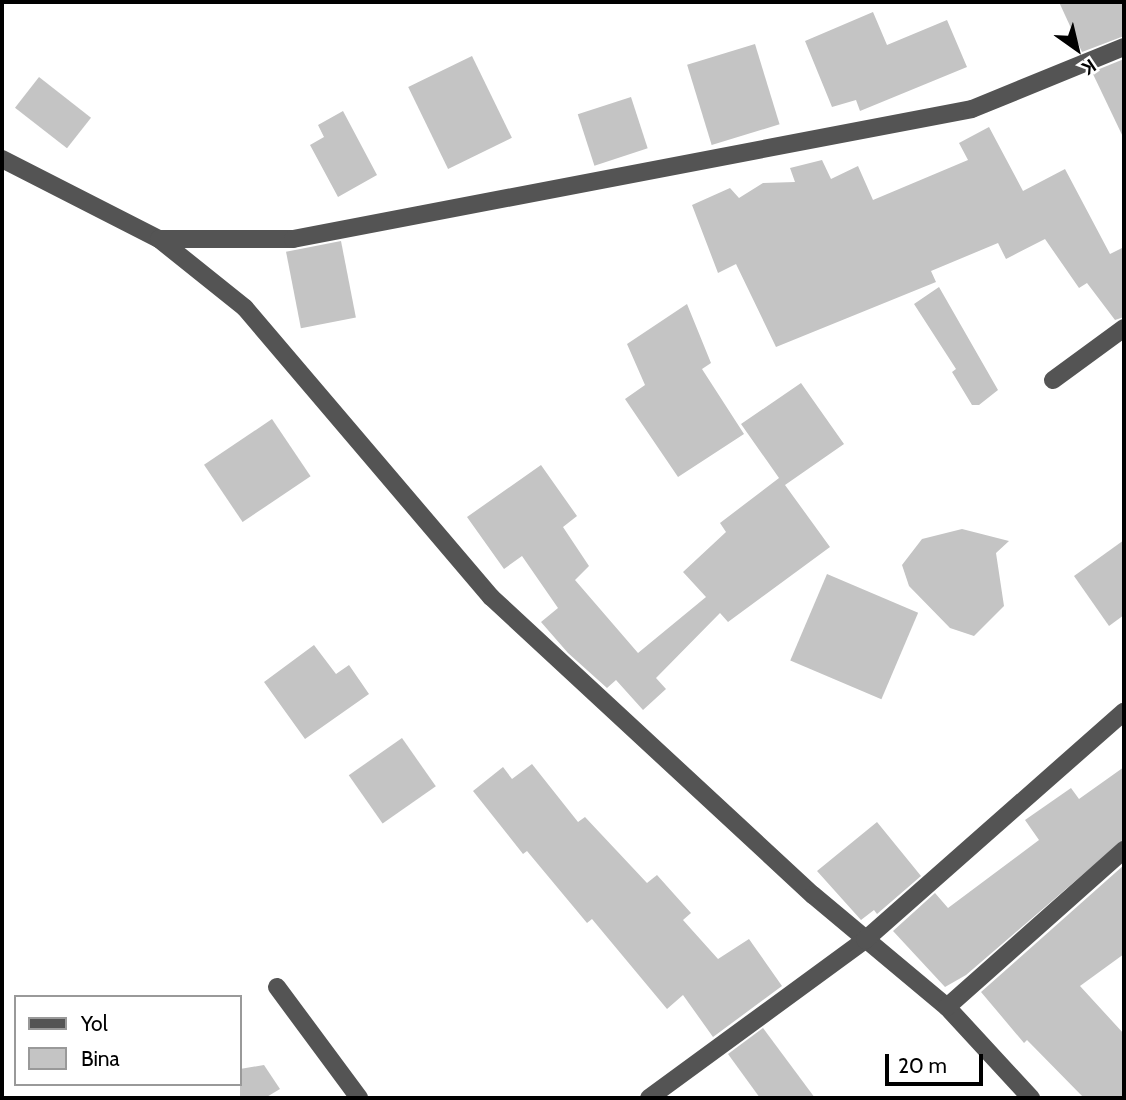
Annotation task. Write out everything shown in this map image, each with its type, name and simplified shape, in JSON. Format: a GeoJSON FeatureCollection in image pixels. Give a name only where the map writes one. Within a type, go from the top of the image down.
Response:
{"type":"FeatureCollection","features":[{"type":"Feature","properties":{"kind":"street"},"geometry":{"type":"LineString","coordinates":[[159,239],[293,239],[972,109],[1124,47]]}},
{"type":"Feature","properties":{"kind":"street"},"geometry":{"type":"LineString","coordinates":[[2,159],[159,239],[245,308],[491,597],[865,940],[947,1007],[1025,1092],[1005,1098]]}},
{"type":"Feature","properties":{"kind":"street"},"geometry":{"type":"LineString","coordinates":[[1053,380],[1124,328]]}},
{"type":"Feature","properties":{"kind":"street"},"geometry":{"type":"LineString","coordinates":[[649,1098],[865,940],[1124,712]]}},
{"type":"Feature","properties":{"kind":"street"},"geometry":{"type":"LineString","coordinates":[[947,1007],[1124,850]]}},
{"type":"Feature","properties":{"kind":"street"},"geometry":{"type":"LineString","coordinates":[[277,987],[359,1098]]}},
{"type":"Feature","properties":{"kind":"building"},"geometry":{"type":"Polygon","coordinates":[[[1059,2],[1124,2],[1124,36],[1082,52],[1059,2]]]}},
{"type":"Feature","properties":{"kind":"building"},"geometry":{"type":"Polygon","coordinates":[[[873,12],[887,45],[947,20],[967,67],[860,111],[856,100],[832,107],[805,41],[873,12]]]}},
{"type":"Feature","properties":{"kind":"building"},"geometry":{"type":"Polygon","coordinates":[[[755,44],[780,124],[712,145],[687,65],[755,44]]]}},
{"type":"Feature","properties":{"kind":"building"},"geometry":{"type":"Polygon","coordinates":[[[472,56],[512,138],[448,169],[408,87],[472,56]]]}},
{"type":"Feature","properties":{"kind":"building"},"geometry":{"type":"Polygon","coordinates":[[[1124,59],[1124,139],[1092,72],[1124,59]]]}},
{"type":"Feature","properties":{"kind":"building"},"geometry":{"type":"Polygon","coordinates":[[[39,77],[91,118],[67,148],[15,108],[39,77]]]}},
{"type":"Feature","properties":{"kind":"building"},"geometry":{"type":"Polygon","coordinates":[[[631,97],[648,148],[594,166],[578,114],[631,97]]]}},
{"type":"Feature","properties":{"kind":"building"},"geometry":{"type":"Polygon","coordinates":[[[343,111],[377,175],[338,197],[310,145],[324,137],[318,125],[343,111]]]}},
{"type":"Feature","properties":{"kind":"building"},"geometry":{"type":"Polygon","coordinates":[[[989,127],[1023,191],[1065,169],[1110,254],[1124,247],[1124,317],[1115,320],[1087,283],[1079,288],[1045,239],[1006,259],[998,243],[931,271],[936,282],[776,347],[736,264],[718,273],[692,205],[730,188],[739,198],[763,183],[795,182],[790,168],[822,160],[831,179],[858,166],[873,200],[968,160],[959,143],[989,127]]]}},
{"type":"Feature","properties":{"kind":"building"},"geometry":{"type":"Polygon","coordinates":[[[341,241],[356,318],[301,328],[286,252],[341,241]]]}},
{"type":"Feature","properties":{"kind":"building"},"geometry":{"type":"Polygon","coordinates":[[[939,287],[998,390],[979,405],[972,405],[952,372],[956,369],[914,304],[939,287]]]}},
{"type":"Feature","properties":{"kind":"building"},"geometry":{"type":"Polygon","coordinates":[[[687,304],[711,363],[702,369],[744,434],[678,477],[625,399],[645,385],[627,344],[687,304]]]}},
{"type":"Feature","properties":{"kind":"building"},"geometry":{"type":"Polygon","coordinates":[[[801,383],[844,444],[785,485],[830,547],[728,622],[720,613],[656,678],[666,689],[643,710],[616,680],[607,688],[568,653],[541,622],[558,608],[522,556],[504,569],[467,517],[541,465],[577,516],[563,527],[589,566],[575,580],[638,653],[706,597],[683,572],[726,532],[720,523],[779,478],[741,424],[801,383]]]}},
{"type":"Feature","properties":{"kind":"building"},"geometry":{"type":"Polygon","coordinates":[[[272,419],[311,476],[243,522],[204,465],[272,419]]]}},
{"type":"Feature","properties":{"kind":"building"},"geometry":{"type":"Polygon","coordinates":[[[962,529],[1009,541],[996,553],[1004,606],[974,636],[950,628],[909,586],[902,565],[922,539],[962,529]]]}},
{"type":"Feature","properties":{"kind":"building"},"geometry":{"type":"Polygon","coordinates":[[[1124,540],[1124,615],[1109,626],[1074,576],[1124,540]]]}},
{"type":"Feature","properties":{"kind":"building"},"geometry":{"type":"Polygon","coordinates":[[[827,574],[918,613],[881,699],[790,661],[827,574]]]}},
{"type":"Feature","properties":{"kind":"building"},"geometry":{"type":"Polygon","coordinates":[[[314,645],[336,674],[349,665],[369,694],[305,739],[264,682],[314,645]]]}},
{"type":"Feature","properties":{"kind":"building"},"geometry":{"type":"Polygon","coordinates":[[[402,738],[436,786],[383,824],[349,775],[402,738]]]}},
{"type":"Feature","properties":{"kind":"building"},"geometry":{"type":"Polygon","coordinates":[[[532,764],[578,822],[585,817],[647,883],[657,875],[691,913],[683,920],[718,959],[749,939],[782,986],[713,1037],[683,995],[667,1009],[592,919],[587,923],[527,851],[523,854],[473,791],[503,767],[512,779],[532,764]]]}},
{"type":"Feature","properties":{"kind":"building"},"geometry":{"type":"Polygon","coordinates":[[[1124,767],[1124,839],[966,975],[945,987],[893,931],[935,893],[948,908],[1039,840],[1025,820],[1071,788],[1079,799],[1124,767]]]}},
{"type":"Feature","properties":{"kind":"building"},"geometry":{"type":"Polygon","coordinates":[[[877,822],[921,876],[877,914],[874,910],[861,920],[817,871],[877,822]]]}},
{"type":"Feature","properties":{"kind":"building"},"geometry":{"type":"Polygon","coordinates":[[[1124,865],[1124,954],[1080,986],[1124,1034],[1124,1098],[1084,1098],[1027,1040],[1024,1043],[981,992],[1124,865]]]}},
{"type":"Feature","properties":{"kind":"building"},"geometry":{"type":"Polygon","coordinates":[[[763,1028],[815,1098],[760,1098],[728,1054],[763,1028]]]}},
{"type":"Feature","properties":{"kind":"building"},"geometry":{"type":"Polygon","coordinates":[[[264,1065],[280,1089],[265,1098],[240,1098],[242,1069],[264,1065]]]}}]}
